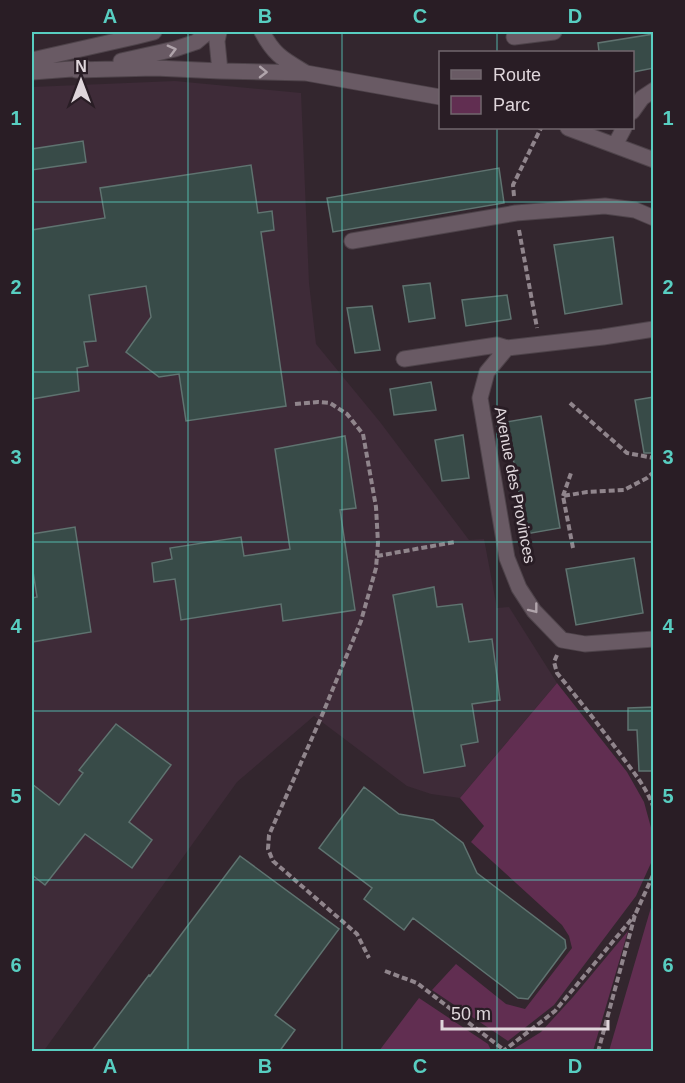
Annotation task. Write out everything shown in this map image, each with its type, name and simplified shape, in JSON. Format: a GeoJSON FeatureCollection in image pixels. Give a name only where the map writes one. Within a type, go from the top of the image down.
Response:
{"type":"FeatureCollection","features":[{"type":"Feature","properties":{"kind":"street"},"geometry":{"type":"LineString","coordinates":[[32,60],[154,32]]}},
{"type":"Feature","properties":{"kind":"street"},"geometry":{"type":"LineString","coordinates":[[76,70],[175,49],[196,42],[208,32]]}},
{"type":"Feature","properties":{"kind":"street"},"geometry":{"type":"LineString","coordinates":[[219,32],[217,41],[220,71]]}},
{"type":"Feature","properties":{"kind":"street"},"geometry":{"type":"LineString","coordinates":[[262,32],[280,57],[306,73]]}},
{"type":"Feature","properties":{"kind":"street"},"geometry":{"type":"LineString","coordinates":[[514,37],[554,32]]}},
{"type":"Feature","properties":{"kind":"street"},"geometry":{"type":"LineString","coordinates":[[32,72],[155,68],[306,73],[439,97]]}},
{"type":"Feature","properties":{"kind":"street"},"geometry":{"type":"LineString","coordinates":[[634,110],[642,98],[654,90]]}},
{"type":"Feature","properties":{"kind":"street"},"geometry":{"type":"LineString","coordinates":[[571,129],[654,160]]}},
{"type":"Feature","properties":{"kind":"street"},"geometry":{"type":"LineString","coordinates":[[615,145],[623,129]]}},
{"type":"Feature","properties":{"kind":"street"},"geometry":{"type":"LineString","coordinates":[[352,241],[516,213],[604,206],[635,210],[654,218]]}},
{"type":"Feature","properties":{"kind":"street"},"geometry":{"type":"LineString","coordinates":[[405,359],[496,345],[507,348],[654,329]]}},
{"type":"Feature","properties":{"kind":"street","name":"Avenue des Provinces"},"geometry":{"type":"LineString","coordinates":[[507,348],[487,372],[480,398],[507,558],[519,588],[534,611],[562,640]]}},
{"type":"Feature","properties":{"kind":"street"},"geometry":{"type":"LineString","coordinates":[[562,640],[585,644],[654,639]]}},
{"type":"Feature","properties":{"kind":"path"},"geometry":{"type":"LineString","coordinates":[[540,344],[513,185],[541,129]]}},
{"type":"Feature","properties":{"kind":"path"},"geometry":{"type":"LineString","coordinates":[[295,404],[330,403],[346,414],[363,434],[376,507],[378,543],[376,568],[361,621],[269,835],[268,849],[273,861],[357,934],[369,958]]}},
{"type":"Feature","properties":{"kind":"path"},"geometry":{"type":"LineString","coordinates":[[570,403],[627,453],[654,458]]}},
{"type":"Feature","properties":{"kind":"path"},"geometry":{"type":"LineString","coordinates":[[563,496],[624,490],[654,472]]}},
{"type":"Feature","properties":{"kind":"path"},"geometry":{"type":"LineString","coordinates":[[571,473],[563,496],[573,548]]}},
{"type":"Feature","properties":{"kind":"path"},"geometry":{"type":"LineString","coordinates":[[377,556],[455,542]]}},
{"type":"Feature","properties":{"kind":"path"},"geometry":{"type":"LineString","coordinates":[[562,640],[555,662],[557,674],[637,777],[654,809]]}},
{"type":"Feature","properties":{"kind":"path"},"geometry":{"type":"LineString","coordinates":[[598,1052],[635,915],[654,873]]}},
{"type":"Feature","properties":{"kind":"path"},"geometry":{"type":"LineString","coordinates":[[386,971],[417,983],[504,1051],[555,1011],[635,915]]}},
{"type":"Feature","properties":{"kind":"shaded area"},"geometry":{"type":"Polygon","coordinates":[[[175,81],[301,93],[309,283],[316,344],[380,422],[469,540],[484,539],[497,608],[509,607],[557,683],[460,798],[431,794],[407,786],[314,716],[237,782],[43,1052],[32,1051],[32,87],[175,81]]]}},
{"type":"Feature","properties":{"kind":"green space"},"geometry":{"type":"Polygon","coordinates":[[[557,683],[627,772],[644,802],[653,835],[651,863],[636,896],[554,1005],[508,1041],[432,990],[456,964],[506,1004],[525,1009],[572,948],[569,936],[562,925],[471,842],[484,826],[460,798],[557,683]]]}},
{"type":"Feature","properties":{"kind":"green space"},"geometry":{"type":"Polygon","coordinates":[[[653,898],[653,1051],[609,1051],[652,904],[653,898]]]}},
{"type":"Feature","properties":{"kind":"green space"},"geometry":{"type":"Polygon","coordinates":[[[628,931],[593,1051],[517,1052],[512,1050],[541,1032],[628,931]]]}},
{"type":"Feature","properties":{"kind":"green space"},"geometry":{"type":"Polygon","coordinates":[[[419,998],[488,1044],[491,1050],[379,1051],[419,998]]]}},
{"type":"Feature","properties":{"kind":"building"},"geometry":{"type":"Polygon","coordinates":[[[654,34],[654,68],[634,72],[634,51],[599,51],[598,43],[654,34]]]}},
{"type":"Feature","properties":{"kind":"building"},"geometry":{"type":"Polygon","coordinates":[[[83,141],[86,162],[32,170],[32,149],[83,141]]]}},
{"type":"Feature","properties":{"kind":"building"},"geometry":{"type":"Polygon","coordinates":[[[251,165],[258,213],[272,211],[274,230],[261,232],[286,406],[186,421],[179,374],[159,377],[126,352],[151,317],[146,286],[89,295],[96,341],[84,342],[88,366],[77,368],[79,391],[32,399],[32,230],[105,218],[100,188],[251,165]]]}},
{"type":"Feature","properties":{"kind":"building"},"geometry":{"type":"Polygon","coordinates":[[[499,168],[504,203],[333,232],[327,198],[499,168]]]}},
{"type":"Feature","properties":{"kind":"building"},"geometry":{"type":"Polygon","coordinates":[[[613,237],[622,304],[565,314],[554,245],[613,237]]]}},
{"type":"Feature","properties":{"kind":"building"},"geometry":{"type":"Polygon","coordinates":[[[430,283],[435,318],[409,322],[403,286],[430,283]]]}},
{"type":"Feature","properties":{"kind":"building"},"geometry":{"type":"Polygon","coordinates":[[[507,295],[511,319],[466,326],[462,300],[507,295]]]}},
{"type":"Feature","properties":{"kind":"building"},"geometry":{"type":"Polygon","coordinates":[[[372,306],[380,350],[355,353],[347,308],[372,306]]]}},
{"type":"Feature","properties":{"kind":"building"},"geometry":{"type":"Polygon","coordinates":[[[431,382],[436,410],[394,415],[390,389],[431,382]]]}},
{"type":"Feature","properties":{"kind":"building"},"geometry":{"type":"Polygon","coordinates":[[[654,397],[654,453],[644,453],[635,400],[654,397]]]}},
{"type":"Feature","properties":{"kind":"building"},"geometry":{"type":"Polygon","coordinates":[[[541,416],[560,528],[526,534],[507,422],[541,416]]]}},
{"type":"Feature","properties":{"kind":"building"},"geometry":{"type":"Polygon","coordinates":[[[463,435],[469,478],[442,481],[435,440],[463,435]]]}},
{"type":"Feature","properties":{"kind":"building"},"geometry":{"type":"Polygon","coordinates":[[[345,436],[356,508],[340,510],[355,610],[283,621],[281,604],[181,620],[175,579],[154,582],[152,563],[172,559],[170,548],[241,537],[244,556],[290,549],[275,449],[345,436]]]}},
{"type":"Feature","properties":{"kind":"building"},"geometry":{"type":"Polygon","coordinates":[[[75,527],[91,632],[32,642],[32,598],[37,597],[32,565],[32,534],[75,527]]]}},
{"type":"Feature","properties":{"kind":"building"},"geometry":{"type":"Polygon","coordinates":[[[634,558],[643,613],[576,625],[566,569],[634,558]]]}},
{"type":"Feature","properties":{"kind":"building"},"geometry":{"type":"Polygon","coordinates":[[[434,587],[437,607],[462,604],[469,642],[492,639],[500,700],[472,704],[478,742],[461,745],[465,766],[424,773],[393,595],[434,587]]]}},
{"type":"Feature","properties":{"kind":"building"},"geometry":{"type":"Polygon","coordinates":[[[654,707],[654,771],[639,771],[637,730],[628,730],[628,708],[654,707]]]}},
{"type":"Feature","properties":{"kind":"building"},"geometry":{"type":"Polygon","coordinates":[[[116,724],[171,765],[129,822],[152,840],[132,868],[85,834],[45,885],[32,875],[32,784],[59,805],[83,773],[79,770],[116,724]]]}},
{"type":"Feature","properties":{"kind":"building"},"geometry":{"type":"Polygon","coordinates":[[[364,787],[399,814],[433,820],[463,843],[477,873],[565,940],[566,948],[528,999],[518,998],[413,918],[404,930],[364,899],[372,888],[319,848],[364,787]]]}},
{"type":"Feature","properties":{"kind":"building"},"geometry":{"type":"Polygon","coordinates":[[[240,856],[339,929],[275,1015],[295,1030],[279,1052],[91,1052],[150,976],[240,856]]]}}]}
